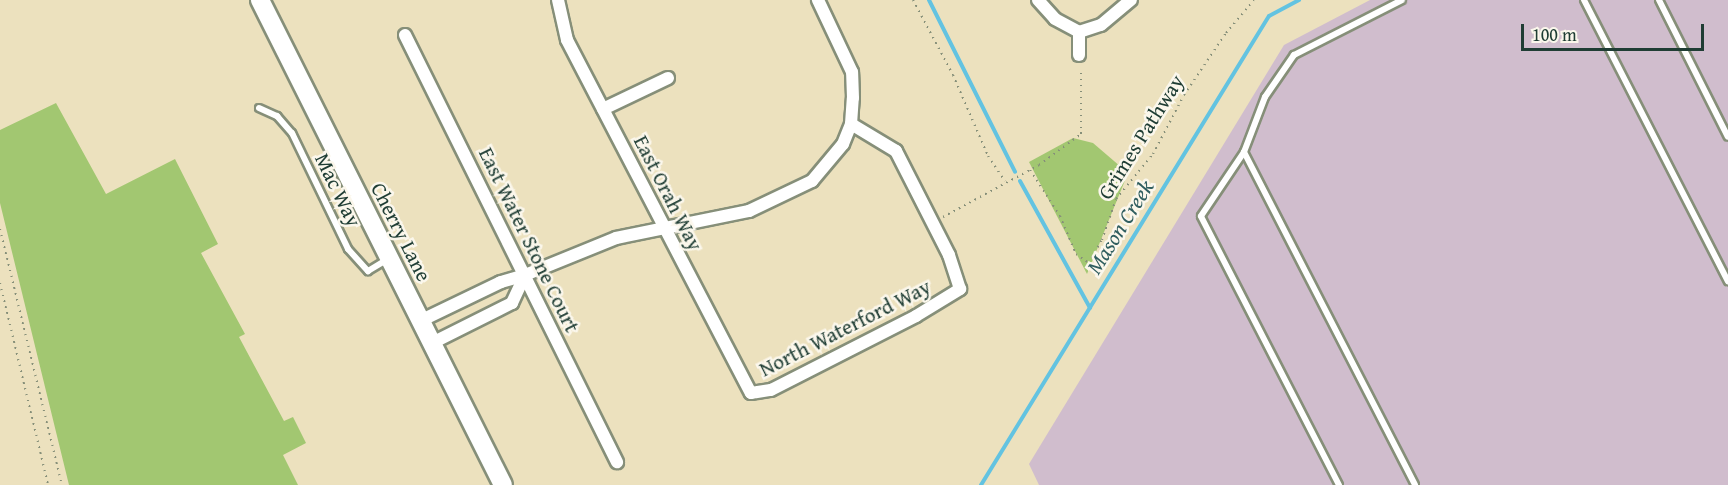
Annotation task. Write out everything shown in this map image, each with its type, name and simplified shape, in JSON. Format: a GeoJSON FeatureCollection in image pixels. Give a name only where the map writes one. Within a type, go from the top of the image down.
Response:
{"type":"FeatureCollection","features":[{"type":"Feature","properties":{"kind":"main road","name":"Cherry Lane"},"geometry":{"type":"LineString","coordinates":[[260,0],[503,485]]}},
{"type":"Feature","properties":{"kind":"street","name":"East Orah Way"},"geometry":{"type":"LineString","coordinates":[[558,0],[567,40],[745,386],[757,395]]}},
{"type":"Feature","properties":{"kind":"street"},"geometry":{"type":"LineString","coordinates":[[420,321],[501,282],[525,275],[616,238],[749,211],[786,196],[812,181],[843,144],[851,124],[852,72],[818,0]]}},
{"type":"Feature","properties":{"kind":"street"},"geometry":{"type":"LineString","coordinates":[[1038,0],[1055,19],[1079,32],[1101,25],[1131,0]]}},
{"type":"Feature","properties":{"kind":"street"},"geometry":{"type":"LineString","coordinates":[[1079,32],[1079,55]]}},
{"type":"Feature","properties":{"kind":"street","name":"East Water Stone Court"},"geometry":{"type":"LineString","coordinates":[[405,36],[617,462]]}},
{"type":"Feature","properties":{"kind":"street"},"geometry":{"type":"LineString","coordinates":[[603,109],[668,78]]}},
{"type":"Feature","properties":{"kind":"street","name":"North Waterford Way"},"geometry":{"type":"LineString","coordinates":[[757,395],[957,293],[959,280],[896,151],[851,124]]}},
{"type":"Feature","properties":{"kind":"street"},"geometry":{"type":"LineString","coordinates":[[432,343],[512,303],[525,275]]}},
{"type":"Feature","properties":{"kind":"lane"},"geometry":{"type":"LineString","coordinates":[[1339,485],[1201,216],[1244,152],[1265,97],[1294,55],[1402,0]]}},
{"type":"Feature","properties":{"kind":"lane"},"geometry":{"type":"LineString","coordinates":[[1584,0],[1728,281]]}},
{"type":"Feature","properties":{"kind":"lane"},"geometry":{"type":"LineString","coordinates":[[1659,0],[1728,137]]}},
{"type":"Feature","properties":{"kind":"lane","name":"Mac Way"},"geometry":{"type":"LineString","coordinates":[[259,108],[277,116],[292,133],[348,249],[368,272],[389,258]]}},
{"type":"Feature","properties":{"kind":"lane"},"geometry":{"type":"LineString","coordinates":[[1244,152],[1415,485]]}},
{"type":"Feature","properties":{"kind":"path"},"geometry":{"type":"LineString","coordinates":[[913,0],[953,75],[988,156],[1005,182]]}},
{"type":"Feature","properties":{"kind":"path","name":"Grimes Pathway"},"geometry":{"type":"LineString","coordinates":[[1030,170],[1060,216],[1076,254],[1089,263],[1102,240],[1116,200],[1153,154],[1184,95],[1226,33],[1254,0]]}},
{"type":"Feature","properties":{"kind":"path"},"geometry":{"type":"LineString","coordinates":[[933,223],[1030,170],[1082,134],[1079,55]]}},
{"type":"Feature","properties":{"kind":"path"},"geometry":{"type":"LineString","coordinates":[[0,228],[62,485]]}},
{"type":"Feature","properties":{"kind":"path"},"geometry":{"type":"LineString","coordinates":[[0,283],[48,485]]}},
{"type":"Feature","properties":{"kind":"shaded area"},"geometry":{"type":"Polygon","coordinates":[[[1370,0],[1728,0],[1728,485],[1039,485],[1029,464],[1284,45],[1370,0]]]}},
{"type":"Feature","properties":{"kind":"green space"},"geometry":{"type":"Polygon","coordinates":[[[56,103],[106,194],[175,159],[218,244],[201,253],[245,334],[239,337],[284,421],[293,417],[306,443],[283,455],[298,485],[69,485],[0,203],[0,130],[56,103]]]}},
{"type":"Feature","properties":{"kind":"green space"},"geometry":{"type":"Polygon","coordinates":[[[1073,138],[1093,143],[1128,173],[1087,274],[1029,162],[1073,138]]]}},
{"type":"Feature","properties":{"kind":"waterway"},"geometry":{"type":"LineString","coordinates":[[929,0],[1015,172]]}},
{"type":"Feature","properties":{"kind":"waterway","name":"Mason Creek"},"geometry":{"type":"LineString","coordinates":[[981,485],[1269,16],[1299,0]]}},
{"type":"Feature","properties":{"kind":"waterway"},"geometry":{"type":"LineString","coordinates":[[1020,181],[1090,308]]}}]}
